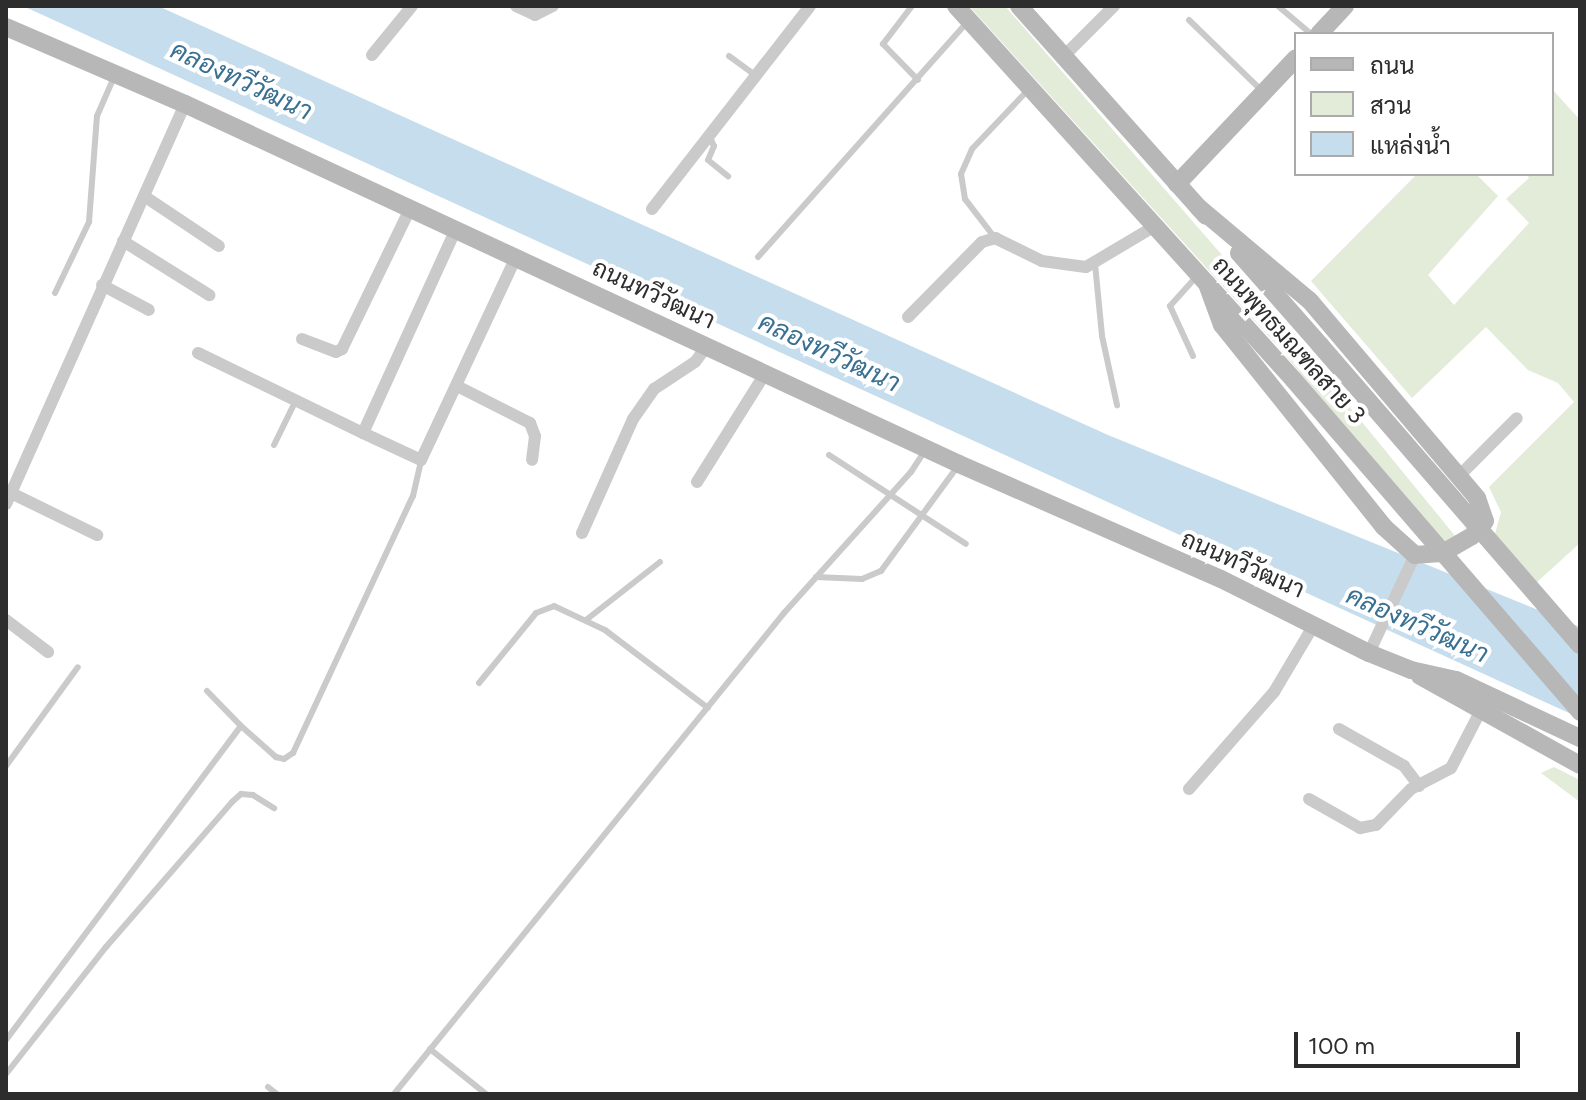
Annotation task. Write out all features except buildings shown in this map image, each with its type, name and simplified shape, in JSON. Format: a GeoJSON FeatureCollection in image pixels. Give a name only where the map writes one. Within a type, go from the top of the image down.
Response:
{"type":"FeatureCollection","features":[{"type":"Feature","properties":{"kind":"main road","name":"ถนนพุทธมณฑลสาย 3"},"geometry":{"type":"LineString","coordinates":[[1019,6],[1320,345],[1580,645]]}},
{"type":"Feature","properties":{"kind":"main road"},"geometry":{"type":"LineString","coordinates":[[1321,32],[1345,6]]}},
{"type":"Feature","properties":{"kind":"main road","name":"ถนนพุทธมณฑลสาย 3"},"geometry":{"type":"LineString","coordinates":[[962,13],[1293,379],[1580,712]]}},
{"type":"Feature","properties":{"kind":"main road","name":"ถนนทวีวัฒนา"},"geometry":{"type":"LineString","coordinates":[[7,30],[185,104],[959,464],[1315,623],[1369,653],[1411,670],[1480,712],[1580,765]]}},
{"type":"Feature","properties":{"kind":"main road"},"geometry":{"type":"LineString","coordinates":[[1177,184],[1294,60]]}},
{"type":"Feature","properties":{"kind":"main road"},"geometry":{"type":"LineString","coordinates":[[1198,207],[1310,301],[1482,505],[1485,521],[1459,547],[1415,560],[1384,527],[1229,334],[1203,279]]}},
{"type":"Feature","properties":{"kind":"main road","name":"ถนนทวีวัฒนา"},"geometry":{"type":"LineString","coordinates":[[1411,670],[1456,680],[1580,738]]}},
{"type":"Feature","properties":{"kind":"street"},"geometry":{"type":"LineString","coordinates":[[372,55],[412,6]]}},
{"type":"Feature","properties":{"kind":"street"},"geometry":{"type":"LineString","coordinates":[[516,6],[535,15],[553,6]]}},
{"type":"Feature","properties":{"kind":"street"},"geometry":{"type":"LineString","coordinates":[[652,209],[810,6]]}},
{"type":"Feature","properties":{"kind":"street"},"geometry":{"type":"LineString","coordinates":[[1064,56],[1114,6]]}},
{"type":"Feature","properties":{"kind":"street"},"geometry":{"type":"LineString","coordinates":[[97,535],[9,499],[185,104]]}},
{"type":"Feature","properties":{"kind":"street"},"geometry":{"type":"LineString","coordinates":[[144,196],[219,246]]}},
{"type":"Feature","properties":{"kind":"street"},"geometry":{"type":"LineString","coordinates":[[302,339],[336,352],[342,349],[410,209]]}},
{"type":"Feature","properties":{"kind":"street"},"geometry":{"type":"LineString","coordinates":[[908,317],[982,242],[995,238],[1042,261],[1066,267],[1095,264],[1155,226]]}},
{"type":"Feature","properties":{"kind":"street"},"geometry":{"type":"LineString","coordinates":[[363,433],[456,229]]}},
{"type":"Feature","properties":{"kind":"street"},"geometry":{"type":"LineString","coordinates":[[123,241],[209,295]]}},
{"type":"Feature","properties":{"kind":"street"},"geometry":{"type":"LineString","coordinates":[[198,353],[421,460],[516,257]]}},
{"type":"Feature","properties":{"kind":"street"},"geometry":{"type":"LineString","coordinates":[[102,285],[149,310]]}},
{"type":"Feature","properties":{"kind":"street"},"geometry":{"type":"LineString","coordinates":[[582,533],[633,419],[654,389],[695,362],[708,345]]}},
{"type":"Feature","properties":{"kind":"street"},"geometry":{"type":"LineString","coordinates":[[697,482],[766,372]]}},
{"type":"Feature","properties":{"kind":"street"},"geometry":{"type":"LineString","coordinates":[[457,386],[530,423],[535,436],[532,460]]}},
{"type":"Feature","properties":{"kind":"street"},"geometry":{"type":"LineString","coordinates":[[1458,477],[1517,418]]}},
{"type":"Feature","properties":{"kind":"street"},"geometry":{"type":"LineString","coordinates":[[1369,653],[1415,560]]}},
{"type":"Feature","properties":{"kind":"street"},"geometry":{"type":"LineString","coordinates":[[6,620],[48,652]]}},
{"type":"Feature","properties":{"kind":"street"},"geometry":{"type":"LineString","coordinates":[[1189,789],[1274,692],[1315,623]]}},
{"type":"Feature","properties":{"kind":"street"},"geometry":{"type":"LineString","coordinates":[[1309,799],[1360,828],[1376,825],[1401,797],[1451,768],[1480,712]]}},
{"type":"Feature","properties":{"kind":"street"},"geometry":{"type":"LineString","coordinates":[[1339,729],[1404,766],[1419,786]]}},
{"type":"Feature","properties":{"kind":"lane"},"geometry":{"type":"LineString","coordinates":[[912,6],[883,44],[918,80]]}},
{"type":"Feature","properties":{"kind":"lane"},"geometry":{"type":"LineString","coordinates":[[1278,6],[1309,32]]}},
{"type":"Feature","properties":{"kind":"lane"},"geometry":{"type":"LineString","coordinates":[[758,257],[918,80],[962,13]]}},
{"type":"Feature","properties":{"kind":"lane"},"geometry":{"type":"LineString","coordinates":[[1189,20],[1264,92]]}},
{"type":"Feature","properties":{"kind":"lane"},"geometry":{"type":"LineString","coordinates":[[729,56],[755,75]]}},
{"type":"Feature","properties":{"kind":"lane"},"geometry":{"type":"LineString","coordinates":[[55,293],[89,222],[97,116],[116,74]]}},
{"type":"Feature","properties":{"kind":"lane"},"geometry":{"type":"LineString","coordinates":[[995,238],[965,199],[963,162],[1030,88]]}},
{"type":"Feature","properties":{"kind":"lane"},"geometry":{"type":"LineString","coordinates":[[709,135],[714,146],[708,160],[728,176]]}},
{"type":"Feature","properties":{"kind":"lane"},"geometry":{"type":"LineString","coordinates":[[1095,264],[1102,336],[1117,405]]}},
{"type":"Feature","properties":{"kind":"lane"},"geometry":{"type":"LineString","coordinates":[[1193,356],[1170,306],[1203,279]]}},
{"type":"Feature","properties":{"kind":"lane"},"geometry":{"type":"LineString","coordinates":[[274,445],[296,400]]}},
{"type":"Feature","properties":{"kind":"lane"},"geometry":{"type":"LineString","coordinates":[[394,1094],[815,577],[887,494],[911,472],[927,447]]}},
{"type":"Feature","properties":{"kind":"lane"},"geometry":{"type":"LineString","coordinates":[[829,455],[966,544]]}},
{"type":"Feature","properties":{"kind":"lane"},"geometry":{"type":"LineString","coordinates":[[207,691],[276,757],[284,759],[293,753],[413,496],[421,460]]}},
{"type":"Feature","properties":{"kind":"lane"},"geometry":{"type":"LineString","coordinates":[[815,577],[874,576],[959,464]]}},
{"type":"Feature","properties":{"kind":"lane"},"geometry":{"type":"LineString","coordinates":[[586,620],[660,562]]}},
{"type":"Feature","properties":{"kind":"lane"},"geometry":{"type":"LineString","coordinates":[[479,683],[536,613],[554,606],[586,620],[708,708]]}},
{"type":"Feature","properties":{"kind":"lane"},"geometry":{"type":"LineString","coordinates":[[6,766],[78,667]]}},
{"type":"Feature","properties":{"kind":"lane"},"geometry":{"type":"LineString","coordinates":[[6,1040],[241,726]]}},
{"type":"Feature","properties":{"kind":"lane"},"geometry":{"type":"LineString","coordinates":[[6,1074],[106,947],[232,802],[241,794],[253,795],[274,808]]}},
{"type":"Feature","properties":{"kind":"lane"},"geometry":{"type":"LineString","coordinates":[[430,1049],[486,1094]]}},
{"type":"Feature","properties":{"kind":"lane"},"geometry":{"type":"LineString","coordinates":[[268,1087],[277,1094]]}},
{"type":"Feature","properties":{"kind":"green space"},"geometry":{"type":"Polygon","coordinates":[[[969,6],[1005,6],[1276,317],[1456,537],[1444,544],[1281,350],[969,6]]]}},
{"type":"Feature","properties":{"kind":"green space"},"geometry":{"type":"Polygon","coordinates":[[[1554,91],[1580,120],[1580,543],[1525,593],[1490,552],[1501,512],[1489,487],[1574,402],[1558,383],[1528,370],[1486,327],[1412,398],[1311,281],[1415,176],[1478,176],[1498,196],[1428,275],[1454,305],[1529,223],[1506,199],[1529,178],[1528,176],[1554,176],[1554,91]]]}},
{"type":"Feature","properties":{"kind":"green space"},"geometry":{"type":"Polygon","coordinates":[[[1554,767],[1580,780],[1580,802],[1541,773],[1554,767]]]}},
{"type":"Feature","properties":{"kind":"water","name":"คลองทวีวัฒนา"},"geometry":{"type":"Polygon","coordinates":[[[23,6],[158,6],[1108,435],[1580,627],[1580,718],[23,6]]]}}]}
